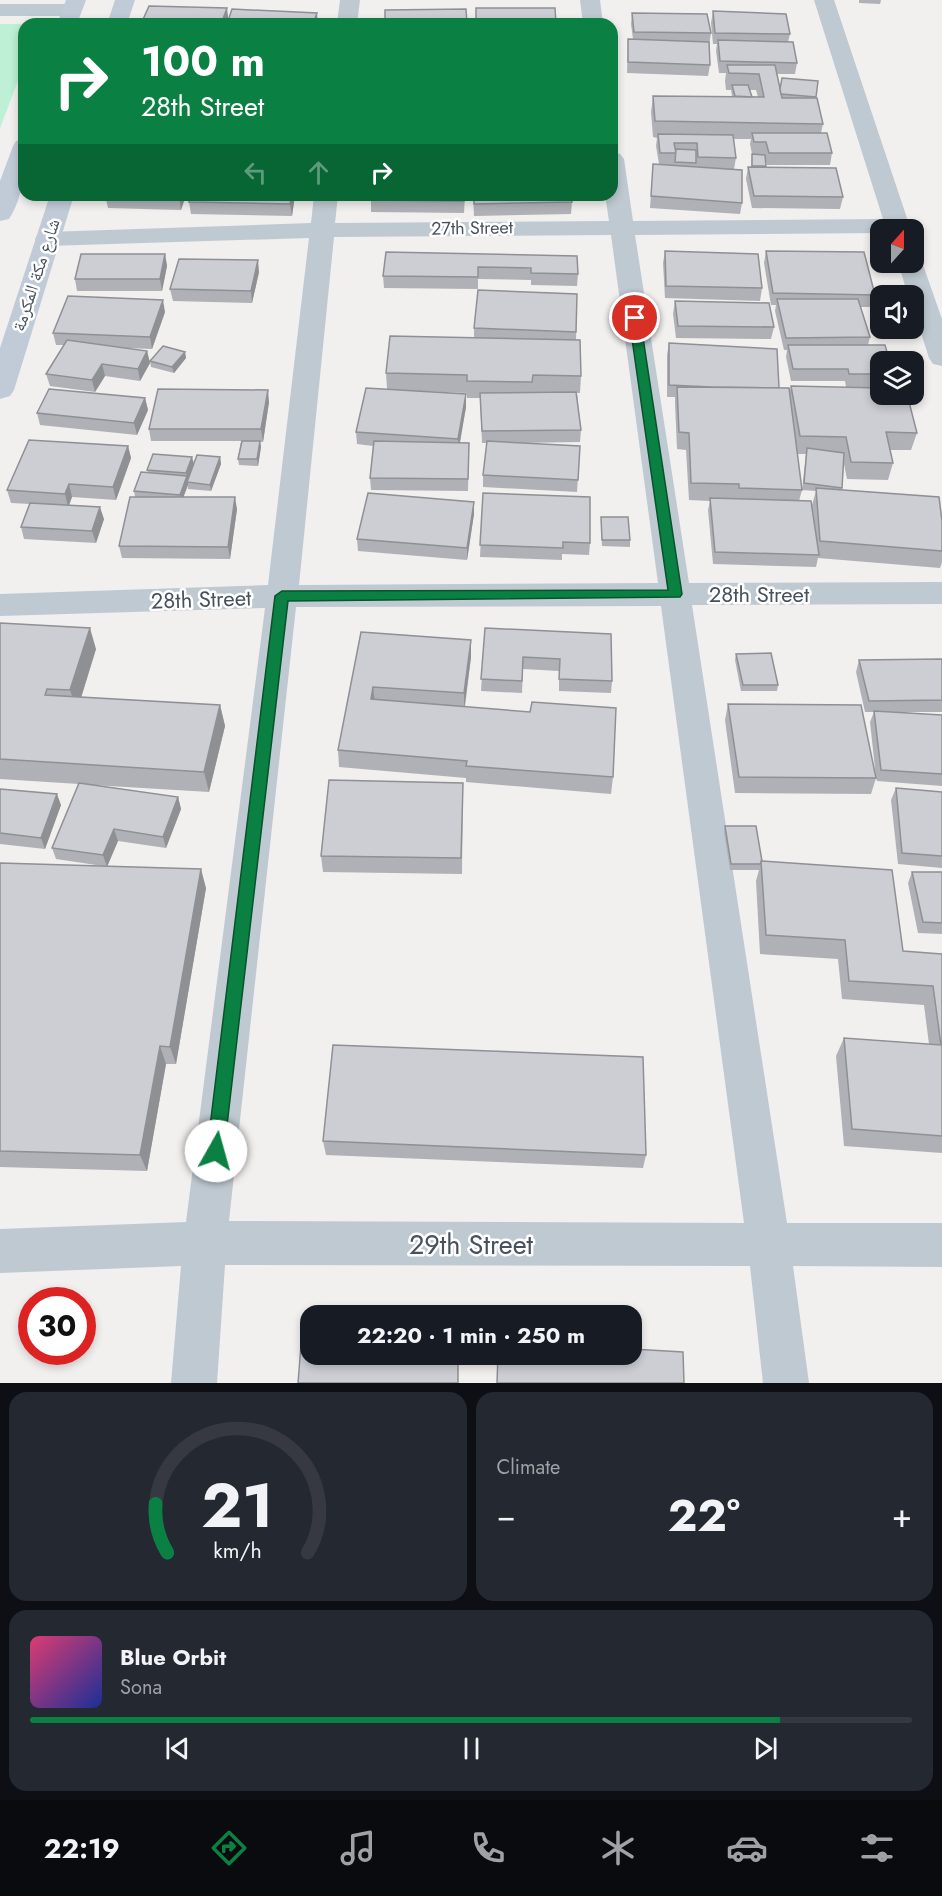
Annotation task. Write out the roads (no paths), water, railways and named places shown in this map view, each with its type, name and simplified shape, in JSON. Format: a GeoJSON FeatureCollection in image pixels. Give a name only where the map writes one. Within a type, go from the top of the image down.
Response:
{"type":"FeatureCollection","features":[{"type":"Feature","properties":{"kind":"main road"},"geometry":{"type":"LineString","coordinates":[[119,18],[125,0]]}},
{"type":"Feature","properties":{"kind":"main road"},"geometry":{"type":"LineString","coordinates":[[0,214],[18,163]]}},
{"type":"Feature","properties":{"kind":"main road","name":"شارع مكة المكرمة"},"geometry":{"type":"LineString","coordinates":[[0,390],[60,201]]}},
{"type":"Feature","properties":{"kind":"street"},"geometry":{"type":"LineString","coordinates":[[348,18],[350,0]]}},
{"type":"Feature","properties":{"kind":"street"},"geometry":{"type":"LineString","coordinates":[[590,0],[592,18]]}},
{"type":"Feature","properties":{"kind":"street"},"geometry":{"type":"LineString","coordinates":[[824,0],[895,219]]}},
{"type":"Feature","properties":{"kind":"street"},"geometry":{"type":"LineString","coordinates":[[0,10],[72,11]]}},
{"type":"Feature","properties":{"kind":"street"},"geometry":{"type":"LineString","coordinates":[[194,1383],[205,1243],[282,596],[325,201]]}},
{"type":"Feature","properties":{"kind":"street"},"geometry":{"type":"LineString","coordinates":[[618,201],[769,1245],[786,1383]]}},
{"type":"Feature","properties":{"kind":"street","name":"27th Street"},"geometry":{"type":"LineString","coordinates":[[47,239],[322,230],[621,226],[870,227]]}},
{"type":"Feature","properties":{"kind":"street"},"geometry":{"type":"LineString","coordinates":[[914,273],[942,358]]}},
{"type":"Feature","properties":{"kind":"street","name":"28th Street"},"geometry":{"type":"LineString","coordinates":[[0,605],[282,596],[942,593]]}},
{"type":"Feature","properties":{"kind":"street","name":"29th Street"},"geometry":{"type":"LineString","coordinates":[[0,1251],[205,1243],[942,1245]]}}]}
